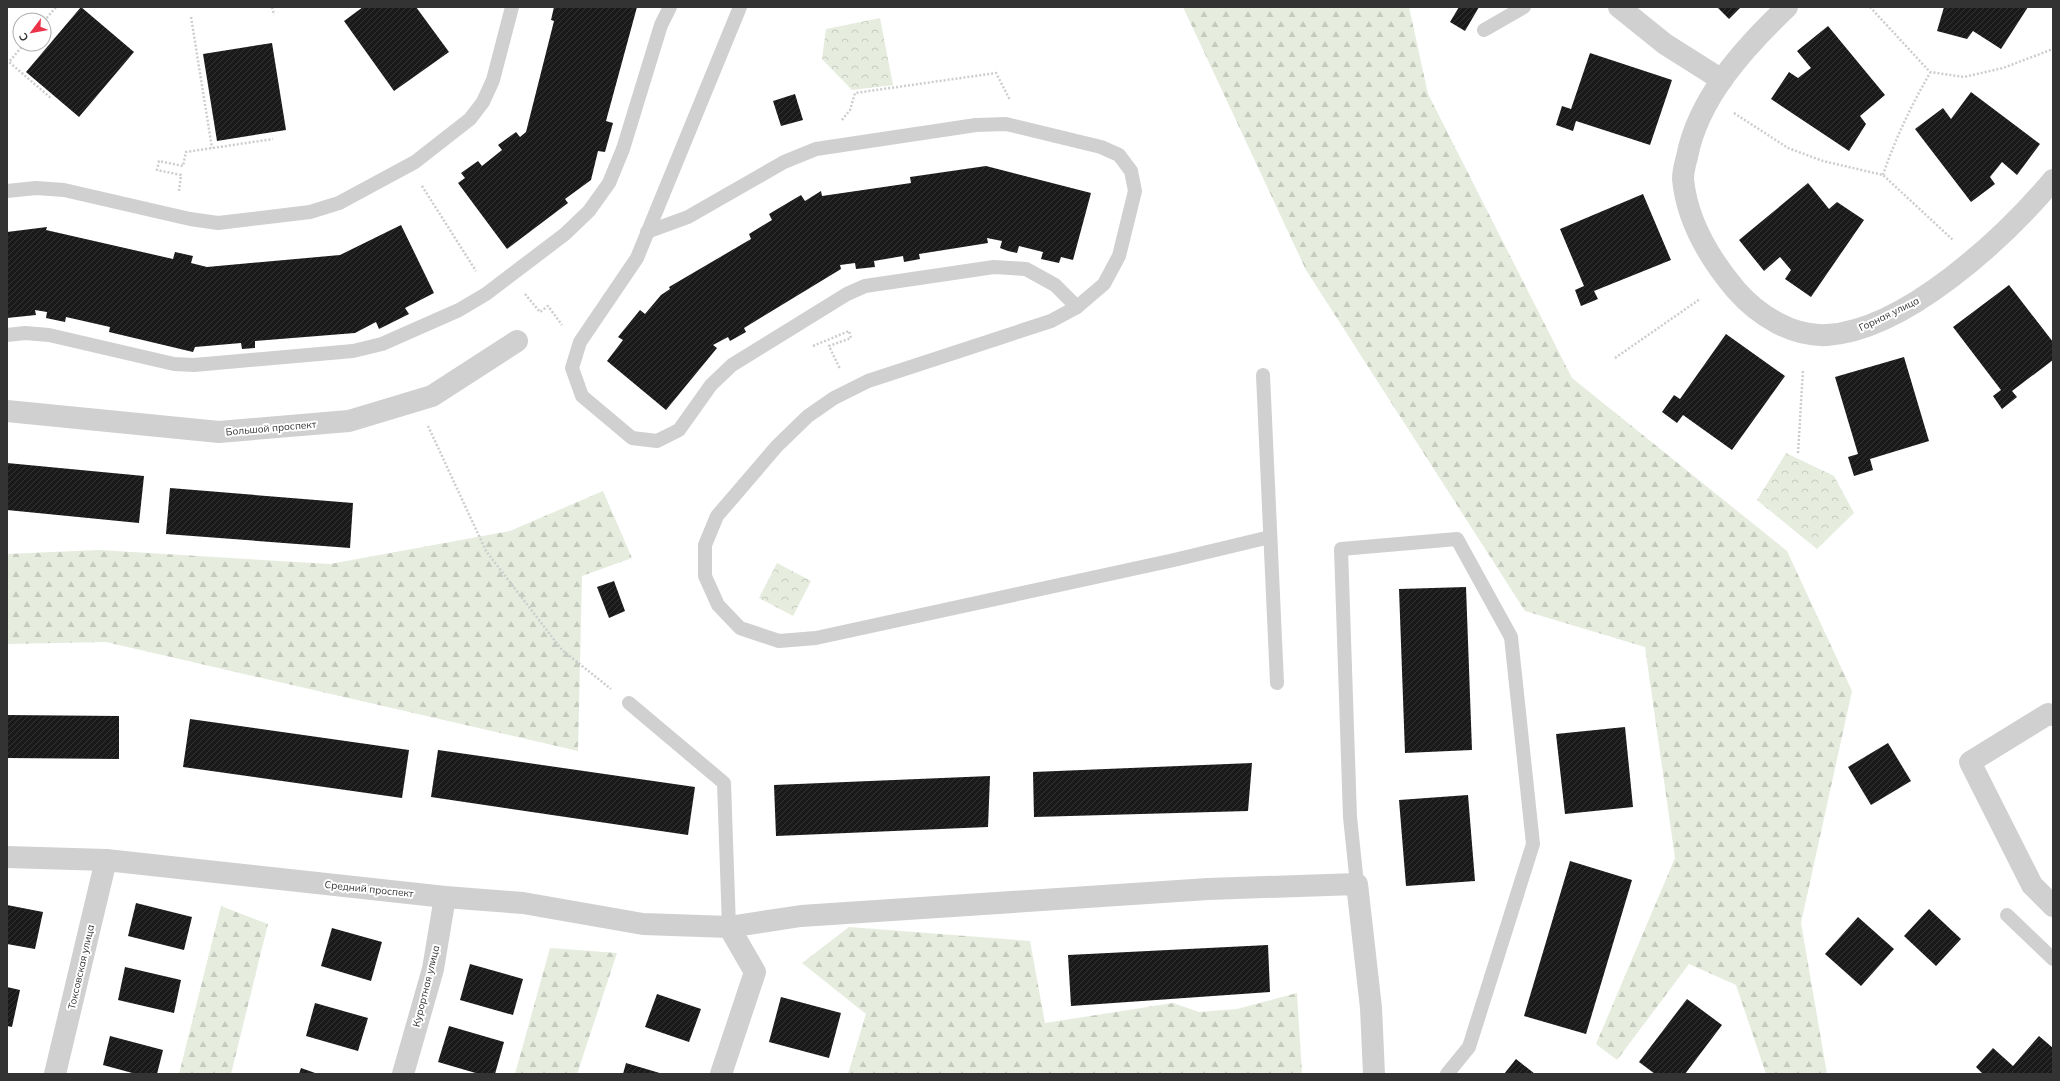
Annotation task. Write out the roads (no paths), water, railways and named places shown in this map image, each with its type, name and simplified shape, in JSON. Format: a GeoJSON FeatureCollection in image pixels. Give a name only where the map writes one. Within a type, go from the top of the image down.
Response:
{"type":"FeatureCollection","features":[{"type":"Feature","properties":{"kind":"street"},"geometry":{"type":"LineString","coordinates":[[1619,7],[1717,88]]}},
{"type":"Feature","properties":{"kind":"street","name":"Горная улица"},"geometry":{"type":"LineString","coordinates":[[1787,7],[1740,57],[1717,88],[1704,110],[1690,143],[1683,177],[1689,213],[1703,245],[1722,273],[1742,297],[1768,319],[1796,332],[1826,335],[1860,329],[1897,312],[1933,291],[1972,261],[2027,211],[2053,180]]}},
{"type":"Feature","properties":{"kind":"street","name":"Большой проспект"},"geometry":{"type":"LineString","coordinates":[[7,411],[219,432],[348,421],[432,396],[517,341]]}},
{"type":"Feature","properties":{"kind":"street"},"geometry":{"type":"LineString","coordinates":[[2053,715],[2048,714],[1970,762],[2032,885],[2053,906]]}},
{"type":"Feature","properties":{"kind":"street","name":"Средний проспект"},"geometry":{"type":"LineString","coordinates":[[7,857],[106,860],[445,897],[523,903],[643,924],[729,927],[800,916],[1208,889],[1357,884]]}},
{"type":"Feature","properties":{"kind":"street","name":"Токсовская улица"},"geometry":{"type":"LineString","coordinates":[[55,1074],[106,860]]}},
{"type":"Feature","properties":{"kind":"street"},"geometry":{"type":"LineString","coordinates":[[1357,884],[1371,1008],[1374,1074]]}},
{"type":"Feature","properties":{"kind":"street","name":"Курортная улица"},"geometry":{"type":"LineString","coordinates":[[403,1074],[433,969],[445,897]]}},
{"type":"Feature","properties":{"kind":"street"},"geometry":{"type":"LineString","coordinates":[[721,1074],[755,972],[729,927]]}},
{"type":"Feature","properties":{"kind":"lane"},"geometry":{"type":"LineString","coordinates":[[7,191],[36,188],[64,190],[190,219],[218,223],[310,212],[339,203],[415,162],[470,119],[483,102],[493,80],[512,7]]}},
{"type":"Feature","properties":{"kind":"lane"},"geometry":{"type":"LineString","coordinates":[[7,335],[25,333],[49,335],[174,364],[194,365],[353,351],[382,344],[459,310],[486,294],[565,234],[589,211],[609,183],[623,149],[661,26],[670,7]]}},
{"type":"Feature","properties":{"kind":"lane"},"geometry":{"type":"LineString","coordinates":[[740,7],[634,264],[592,322],[580,342],[572,368],[582,396],[632,438],[657,441],[679,430],[711,385],[732,365],[847,294],[865,286],[994,267],[1026,269],[1055,285],[1078,307]]}},
{"type":"Feature","properties":{"kind":"lane"},"geometry":{"type":"LineString","coordinates":[[1484,30],[1524,7]]}},
{"type":"Feature","properties":{"kind":"lane"},"geometry":{"type":"LineString","coordinates":[[647,232],[688,217],[784,162],[816,149],[976,125],[1006,124],[1101,147],[1119,155],[1131,171],[1135,191],[1119,256],[1104,284],[1078,307],[1051,321],[868,381],[834,398],[808,416],[777,446],[717,516],[705,545],[705,576],[718,605],[740,628],[779,641],[816,638],[1174,560],[1270,537]]}},
{"type":"Feature","properties":{"kind":"lane"},"geometry":{"type":"LineString","coordinates":[[1262,375],[1277,683]]}},
{"type":"Feature","properties":{"kind":"lane"},"geometry":{"type":"LineString","coordinates":[[1357,884],[1350,818],[1341,550],[1458,539],[1511,637],[1533,844],[1469,1047],[1447,1074]]}},
{"type":"Feature","properties":{"kind":"lane"},"geometry":{"type":"LineString","coordinates":[[629,703],[724,783],[729,927]]}},
{"type":"Feature","properties":{"kind":"lane"},"geometry":{"type":"LineString","coordinates":[[2007,915],[2053,959]]}}]}
